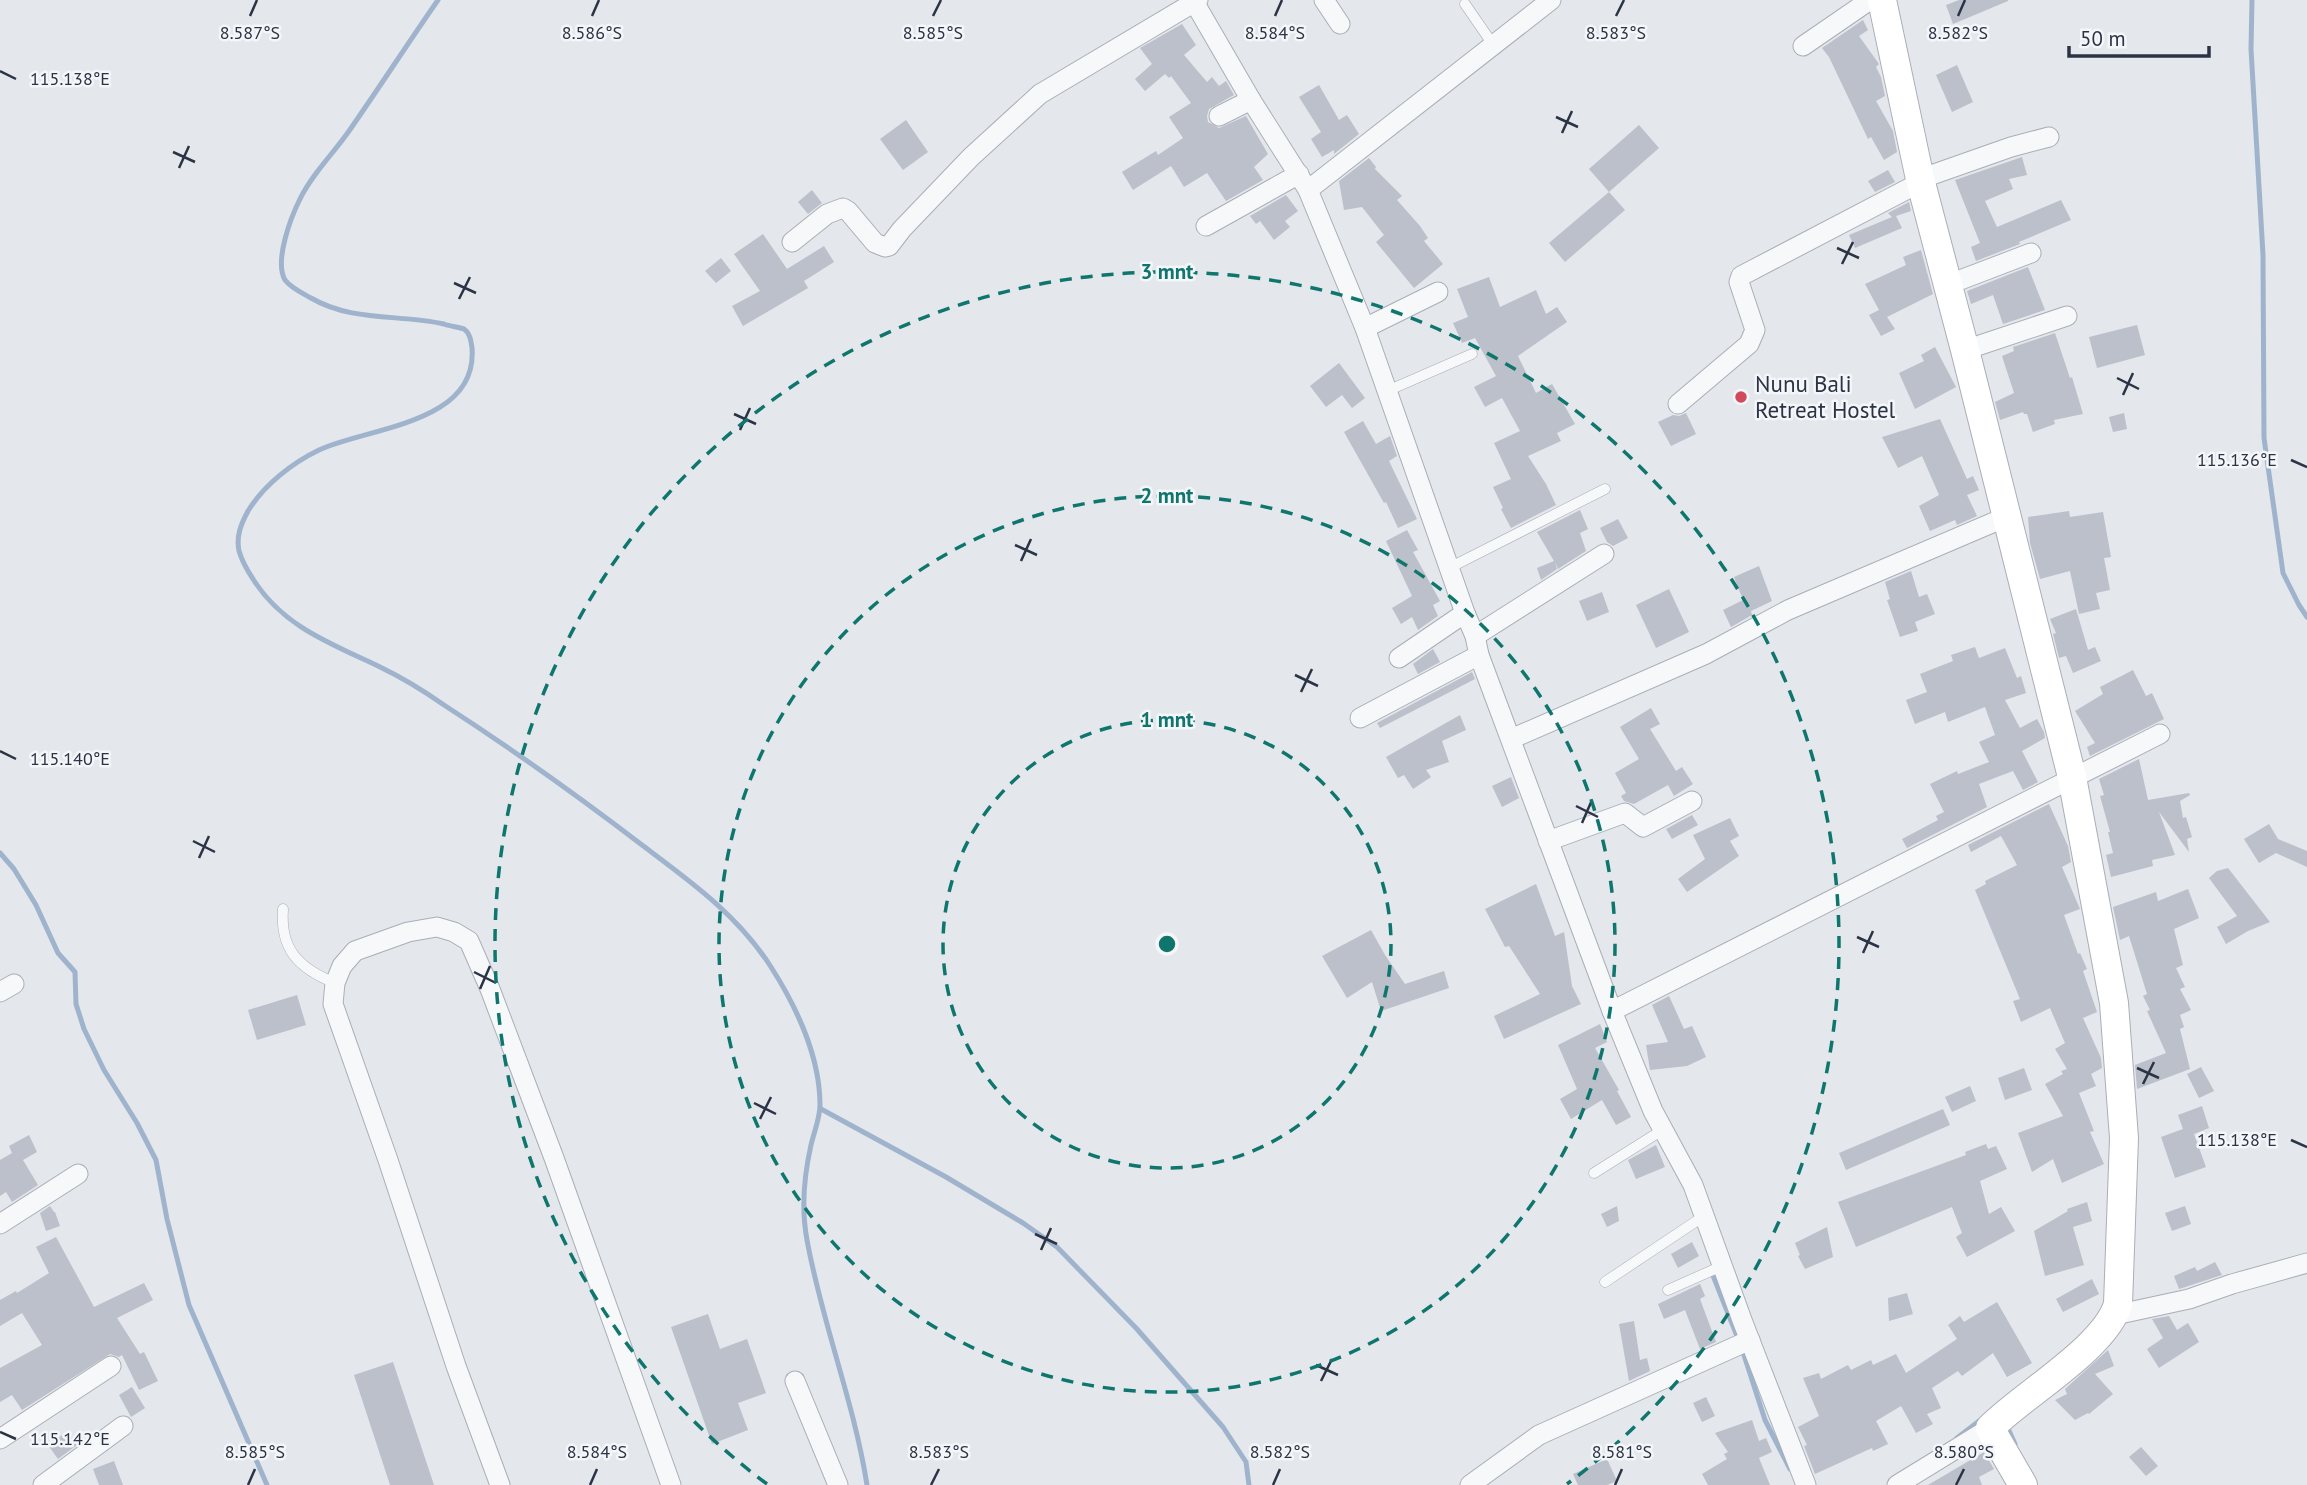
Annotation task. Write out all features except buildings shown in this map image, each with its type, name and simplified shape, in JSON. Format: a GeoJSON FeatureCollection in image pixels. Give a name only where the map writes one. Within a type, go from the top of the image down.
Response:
{"type":"FeatureCollection","features":[{"type":"Feature","properties":{"kind":"street"},"geometry":{"type":"LineString","coordinates":[[1324,0],[1339,24]]}},
{"type":"Feature","properties":{"kind":"street"},"geometry":{"type":"LineString","coordinates":[[1206,226],[1304,182],[1494,47],[1551,0]]}},
{"type":"Feature","properties":{"kind":"street"},"geometry":{"type":"LineString","coordinates":[[1804,46],[1870,0]]}},
{"type":"Feature","properties":{"kind":"street"},"geometry":{"type":"LineString","coordinates":[[1882,0],[1920,181],[1965,350],[2114,1003],[2124,1138],[2120,1286],[2115,1315],[2107,1329],[2091,1345],[1998,1419],[1896,1485]]}},
{"type":"Feature","properties":{"kind":"street"},"geometry":{"type":"LineString","coordinates":[[792,242],[827,214],[844,208],[875,243],[889,246],[971,157],[1040,94],[1195,1],[1251,100],[1304,182],[1365,328],[1465,613],[1612,1011],[1653,1111],[1693,1185],[1806,1485]]}},
{"type":"Feature","properties":{"kind":"street"},"geometry":{"type":"LineString","coordinates":[[1219,116],[1251,100]]}},
{"type":"Feature","properties":{"kind":"street"},"geometry":{"type":"LineString","coordinates":[[1678,404],[1754,337],[1755,330],[1739,282],[1741,276],[1920,181],[2011,147],[2049,137]]}},
{"type":"Feature","properties":{"kind":"street"},"geometry":{"type":"LineString","coordinates":[[1947,285],[2031,253]]}},
{"type":"Feature","properties":{"kind":"street"},"geometry":{"type":"LineString","coordinates":[[1365,328],[1438,292]]}},
{"type":"Feature","properties":{"kind":"street"},"geometry":{"type":"LineString","coordinates":[[1965,350],[2067,316]]}},
{"type":"Feature","properties":{"kind":"street"},"geometry":{"type":"LineString","coordinates":[[1511,739],[1706,654],[1788,610],[2004,518]]}},
{"type":"Feature","properties":{"kind":"street"},"geometry":{"type":"LineString","coordinates":[[1360,718],[1477,645],[1604,554]]}},
{"type":"Feature","properties":{"kind":"street"},"geometry":{"type":"LineString","coordinates":[[1399,658],[1465,613]]}},
{"type":"Feature","properties":{"kind":"street"},"geometry":{"type":"LineString","coordinates":[[1612,1011],[2160,734]]}},
{"type":"Feature","properties":{"kind":"street"},"geometry":{"type":"LineString","coordinates":[[1548,841],[1625,814],[1643,827],[1692,802]]}},
{"type":"Feature","properties":{"kind":"street"},"geometry":{"type":"LineString","coordinates":[[500,1485],[456,1366],[333,1004],[335,983],[342,966],[355,951],[408,932],[437,928],[454,932],[469,942],[490,989],[554,1158],[671,1485]]}},
{"type":"Feature","properties":{"kind":"street"},"geometry":{"type":"LineString","coordinates":[[0,1224],[78,1174]]}},
{"type":"Feature","properties":{"kind":"street"},"geometry":{"type":"LineString","coordinates":[[2115,1315],[2189,1299],[2307,1263]]}},
{"type":"Feature","properties":{"kind":"street"},"geometry":{"type":"LineString","coordinates":[[1470,1485],[1539,1435],[1751,1339]]}},
{"type":"Feature","properties":{"kind":"street"},"geometry":{"type":"LineString","coordinates":[[0,1439],[111,1366]]}},
{"type":"Feature","properties":{"kind":"street"},"geometry":{"type":"LineString","coordinates":[[795,1381],[838,1485]]}},
{"type":"Feature","properties":{"kind":"street"},"geometry":{"type":"LineString","coordinates":[[1998,1419],[2023,1485]]}},
{"type":"Feature","properties":{"kind":"street"},"geometry":{"type":"LineString","coordinates":[[43,1485],[124,1426]]}},
{"type":"Feature","properties":{"kind":"lane"},"geometry":{"type":"LineString","coordinates":[[1465,4],[1494,47]]}},
{"type":"Feature","properties":{"kind":"lane"},"geometry":{"type":"LineString","coordinates":[[1387,391],[1472,354]]}},
{"type":"Feature","properties":{"kind":"lane"},"geometry":{"type":"LineString","coordinates":[[1449,568],[1605,489]]}},
{"type":"Feature","properties":{"kind":"lane"},"geometry":{"type":"LineString","coordinates":[[283,908],[281,929],[288,948],[315,975],[335,983]]}},
{"type":"Feature","properties":{"kind":"lane"},"geometry":{"type":"LineString","coordinates":[[1594,1172],[1664,1129]]}},
{"type":"Feature","properties":{"kind":"lane"},"geometry":{"type":"LineString","coordinates":[[1605,1282],[1704,1216]]}},
{"type":"Feature","properties":{"kind":"lane"},"geometry":{"type":"LineString","coordinates":[[1668,1290],[1723,1266]]}},
{"type":"Feature","properties":{"kind":"waterway"},"geometry":{"type":"LineString","coordinates":[[438,0],[349,131],[305,190],[292,217],[281,262],[285,280],[290,285],[327,306],[359,314],[427,321],[464,329],[469,335],[472,348],[469,373],[458,393],[439,408],[391,428],[319,450],[289,468],[262,492],[248,511],[240,530],[239,551],[265,596],[294,622],[327,642],[413,685],[569,791],[712,900],[744,931],[771,967],[805,1033],[816,1069],[820,1110],[805,1180],[805,1228],[813,1271],[854,1423],[867,1485]]}},
{"type":"Feature","properties":{"kind":"waterway"},"geometry":{"type":"LineString","coordinates":[[2252,0],[2251,49],[2263,255],[2264,438],[2283,573],[2307,617]]}},
{"type":"Feature","properties":{"kind":"waterway"},"geometry":{"type":"LineString","coordinates":[[0,853],[14,869],[36,905],[58,953],[75,972],[76,1004],[84,1029],[104,1070],[156,1160],[167,1219],[189,1305],[267,1485]]}},
{"type":"Feature","properties":{"kind":"waterway"},"geometry":{"type":"LineString","coordinates":[[821,1109],[946,1177],[1023,1223],[1057,1247],[1136,1328],[1223,1427],[1246,1462],[1249,1485]]}},
{"type":"Feature","properties":{"kind":"waterway"},"geometry":{"type":"LineString","coordinates":[[1712,1273],[1737,1336]]}},
{"type":"Feature","properties":{"kind":"waterway"},"geometry":{"type":"LineString","coordinates":[[1743,1352],[1765,1420],[1790,1469]]}},
{"type":"Feature","properties":{"kind":"waterway"},"geometry":{"type":"LineString","coordinates":[[1957,1438],[1983,1418]]}},
{"type":"Feature","properties":{"kind":"waterway"},"geometry":{"type":"LineString","coordinates":[[2006,1424],[2015,1444]]}},
{"type":"Feature","properties":{"kind":"place","name":"Nunu Bali Retreat Hostel"},"geometry":{"type":"Point","coordinates":[1741,397]}}]}
